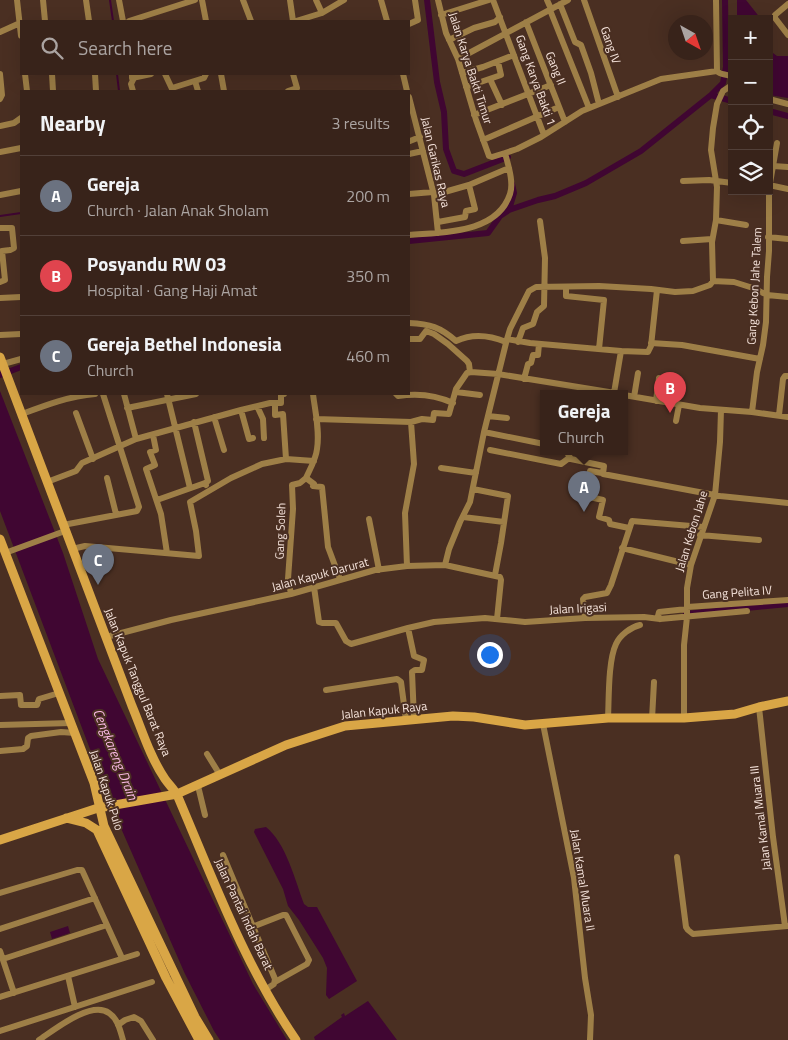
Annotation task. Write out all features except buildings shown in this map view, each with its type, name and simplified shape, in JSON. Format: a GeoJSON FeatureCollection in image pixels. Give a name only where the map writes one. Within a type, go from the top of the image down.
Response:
{"type":"FeatureCollection","features":[{"type":"Feature","properties":{"kind":"main road","name":"Jalan Kapuk Tanggul Barat Raya"},"geometry":{"type":"LineString","coordinates":[[2,363],[47,482],[62,529],[72,548],[151,753],[165,779],[177,794]]}},
{"type":"Feature","properties":{"kind":"main road","name":"Jalan Kapuk Pulo"},"geometry":{"type":"LineString","coordinates":[[0,539],[8,552],[94,784],[102,807],[104,826],[128,880],[195,1017],[209,1040]]}},
{"type":"Feature","properties":{"kind":"main road","name":"Jalan Kapuk Raya"},"geometry":{"type":"LineString","coordinates":[[0,840],[102,807],[177,794],[286,745],[345,726],[462,716],[525,726],[608,718],[684,718],[735,714],[788,701]]}},
{"type":"Feature","properties":{"kind":"main road","name":"Jalan Pantai Indah Barat"},"geometry":{"type":"LineString","coordinates":[[177,794],[213,880],[265,990],[296,1040]]}},
{"type":"Feature","properties":{"kind":"main road","name":"Jalan Kapuk Pulo"},"geometry":{"type":"LineString","coordinates":[[66,818],[91,825],[97,830],[166,978],[199,1040]]}},
{"type":"Feature","properties":{"kind":"street"},"geometry":{"type":"LineString","coordinates":[[0,32],[20,23],[17,0]]}},
{"type":"Feature","properties":{"kind":"street"},"geometry":{"type":"LineString","coordinates":[[43,0],[45,20]]}},
{"type":"Feature","properties":{"kind":"street"},"geometry":{"type":"LineString","coordinates":[[86,0],[89,20]]}},
{"type":"Feature","properties":{"kind":"street"},"geometry":{"type":"LineString","coordinates":[[118,0],[122,20]]}},
{"type":"Feature","properties":{"kind":"street"},"geometry":{"type":"LineString","coordinates":[[132,20],[196,0]]}},
{"type":"Feature","properties":{"kind":"street"},"geometry":{"type":"LineString","coordinates":[[202,0],[206,20]]}},
{"type":"Feature","properties":{"kind":"street"},"geometry":{"type":"LineString","coordinates":[[243,0],[252,20]]}},
{"type":"Feature","properties":{"kind":"street"},"geometry":{"type":"LineString","coordinates":[[290,0],[294,20]]}},
{"type":"Feature","properties":{"kind":"street"},"geometry":{"type":"LineString","coordinates":[[316,0],[322,13]]}},
{"type":"Feature","properties":{"kind":"street"},"geometry":{"type":"LineString","coordinates":[[298,20],[322,13],[344,0]]}},
{"type":"Feature","properties":{"kind":"street"},"geometry":{"type":"LineString","coordinates":[[381,0],[387,20]]}},
{"type":"Feature","properties":{"kind":"street"},"geometry":{"type":"LineString","coordinates":[[410,24],[418,20],[415,0]]}},
{"type":"Feature","properties":{"kind":"street","name":"Jalan Karya Bakti Timur"},"geometry":{"type":"LineString","coordinates":[[438,0],[449,40],[458,59],[483,140],[491,157],[507,159]]}},
{"type":"Feature","properties":{"kind":"street"},"geometry":{"type":"LineString","coordinates":[[441,15],[489,0]]}},
{"type":"Feature","properties":{"kind":"street","name":"Gang Karya Bakti 1"},"geometry":{"type":"LineString","coordinates":[[493,0],[544,135]]}},
{"type":"Feature","properties":{"kind":"street"},"geometry":{"type":"LineString","coordinates":[[547,0],[589,108]]}},
{"type":"Feature","properties":{"kind":"street"},"geometry":{"type":"LineString","coordinates":[[458,59],[568,0]]}},
{"type":"Feature","properties":{"kind":"street","name":"Gang IV"},"geometry":{"type":"LineString","coordinates":[[584,0],[618,97]]}},
{"type":"Feature","properties":{"kind":"street"},"geometry":{"type":"LineString","coordinates":[[716,0],[718,73]]}},
{"type":"Feature","properties":{"kind":"street"},"geometry":{"type":"LineString","coordinates":[[560,4],[575,42],[581,46],[591,73],[599,104]]}},
{"type":"Feature","properties":{"kind":"street"},"geometry":{"type":"LineString","coordinates":[[788,4],[775,15],[775,18],[788,34]]}},
{"type":"Feature","properties":{"kind":"street"},"geometry":{"type":"LineString","coordinates":[[449,40],[474,28],[495,22],[500,17]]}},
{"type":"Feature","properties":{"kind":"street","name":"Gang II"},"geometry":{"type":"LineString","coordinates":[[526,22],[565,122]]}},
{"type":"Feature","properties":{"kind":"street"},"geometry":{"type":"LineString","coordinates":[[462,73],[514,55]]}},
{"type":"Feature","properties":{"kind":"street"},"geometry":{"type":"LineString","coordinates":[[466,87],[501,75],[498,62]]}},
{"type":"Feature","properties":{"kind":"street"},"geometry":{"type":"LineString","coordinates":[[410,194],[433,194],[469,185],[507,159],[517,149],[589,108],[661,80],[718,73],[728,76]]}},
{"type":"Feature","properties":{"kind":"street"},"geometry":{"type":"LineString","coordinates":[[0,74],[2,95],[0,99]]}},
{"type":"Feature","properties":{"kind":"street"},"geometry":{"type":"LineString","coordinates":[[25,75],[27,90]]}},
{"type":"Feature","properties":{"kind":"street"},"geometry":{"type":"LineString","coordinates":[[52,75],[53,90]]}},
{"type":"Feature","properties":{"kind":"street"},"geometry":{"type":"LineString","coordinates":[[95,75],[96,90]]}},
{"type":"Feature","properties":{"kind":"street"},"geometry":{"type":"LineString","coordinates":[[166,75],[173,90],[204,78],[206,75]]}},
{"type":"Feature","properties":{"kind":"street"},"geometry":{"type":"LineString","coordinates":[[221,75],[224,90]]}},
{"type":"Feature","properties":{"kind":"street"},"geometry":{"type":"LineString","coordinates":[[291,90],[297,88],[294,75]]}},
{"type":"Feature","properties":{"kind":"street"},"geometry":{"type":"LineString","coordinates":[[403,75],[407,90]]}},
{"type":"Feature","properties":{"kind":"street"},"geometry":{"type":"LineString","coordinates":[[132,90],[133,77]]}},
{"type":"Feature","properties":{"kind":"street"},"geometry":{"type":"LineString","coordinates":[[490,79],[502,104]]}},
{"type":"Feature","properties":{"kind":"street"},"geometry":{"type":"LineString","coordinates":[[194,81],[198,90]]}},
{"type":"Feature","properties":{"kind":"street"},"geometry":{"type":"LineString","coordinates":[[474,115],[551,85]]}},
{"type":"Feature","properties":{"kind":"street"},"geometry":{"type":"LineString","coordinates":[[445,565],[449,549],[470,502],[484,432],[506,340],[529,291],[536,287],[599,286],[675,292],[693,291],[710,285],[713,281],[712,239],[716,220],[716,181],[711,150],[717,104],[723,91],[728,88]]}},
{"type":"Feature","properties":{"kind":"street"},"geometry":{"type":"LineString","coordinates":[[773,101],[788,104]]}},
{"type":"Feature","properties":{"kind":"street","name":"Jalan Garikas Raya"},"geometry":{"type":"LineString","coordinates":[[410,102],[433,194],[438,233]]}},
{"type":"Feature","properties":{"kind":"street"},"geometry":{"type":"LineString","coordinates":[[483,140],[559,107]]}},
{"type":"Feature","properties":{"kind":"street"},"geometry":{"type":"LineString","coordinates":[[0,126],[14,123],[20,119]]}},
{"type":"Feature","properties":{"kind":"street"},"geometry":{"type":"LineString","coordinates":[[410,140],[420,137]]}},
{"type":"Feature","properties":{"kind":"street","name":"Gang Kebon Jahe Talem"},"geometry":{"type":"LineString","coordinates":[[773,166],[777,143]]}},
{"type":"Feature","properties":{"kind":"street"},"geometry":{"type":"LineString","coordinates":[[0,152],[20,148]]}},
{"type":"Feature","properties":{"kind":"street"},"geometry":{"type":"LineString","coordinates":[[410,154],[423,151]]}},
{"type":"Feature","properties":{"kind":"street"},"geometry":{"type":"LineString","coordinates":[[410,235],[438,233],[472,227],[488,221],[505,205],[510,194],[511,178],[507,159]]}},
{"type":"Feature","properties":{"kind":"street"},"geometry":{"type":"LineString","coordinates":[[773,166],[788,167]]}},
{"type":"Feature","properties":{"kind":"street"},"geometry":{"type":"LineString","coordinates":[[683,181],[728,182]]}},
{"type":"Feature","properties":{"kind":"street"},"geometry":{"type":"LineString","coordinates":[[468,211],[475,208],[469,185]]}},
{"type":"Feature","properties":{"kind":"street"},"geometry":{"type":"LineString","coordinates":[[773,186],[788,188]]}},
{"type":"Feature","properties":{"kind":"street"},"geometry":{"type":"LineString","coordinates":[[0,195],[20,191]]}},
{"type":"Feature","properties":{"kind":"street","name":"Gang Kebon Jahe Talem"},"geometry":{"type":"LineString","coordinates":[[752,412],[765,330],[769,195]]}},
{"type":"Feature","properties":{"kind":"street"},"geometry":{"type":"LineString","coordinates":[[468,211],[472,227]]}},
{"type":"Feature","properties":{"kind":"street"},"geometry":{"type":"LineString","coordinates":[[438,222],[466,217],[466,212],[468,211]]}},
{"type":"Feature","properties":{"kind":"street"},"geometry":{"type":"LineString","coordinates":[[716,220],[746,224]]}},
{"type":"Feature","properties":{"kind":"street"},"geometry":{"type":"LineString","coordinates":[[518,342],[522,328],[533,324],[537,312],[543,307],[546,288],[545,258],[540,222]]}},
{"type":"Feature","properties":{"kind":"street"},"geometry":{"type":"LineString","coordinates":[[0,228],[12,228],[14,248],[2,250],[5,280],[0,282]]}},
{"type":"Feature","properties":{"kind":"street"},"geometry":{"type":"LineString","coordinates":[[768,237],[788,239]]}},
{"type":"Feature","properties":{"kind":"street"},"geometry":{"type":"LineString","coordinates":[[683,241],[712,239]]}},
{"type":"Feature","properties":{"kind":"street"},"geometry":{"type":"LineString","coordinates":[[713,281],[734,282],[767,295],[788,297]]}},
{"type":"Feature","properties":{"kind":"street"},"geometry":{"type":"LineString","coordinates":[[566,287],[566,296],[604,300],[599,349]]}},
{"type":"Feature","properties":{"kind":"street"},"geometry":{"type":"LineString","coordinates":[[410,323],[434,326],[443,330],[456,341],[484,335],[518,342],[645,353],[650,350],[657,290]]}},
{"type":"Feature","properties":{"kind":"street"},"geometry":{"type":"LineString","coordinates":[[0,298],[20,296]]}},
{"type":"Feature","properties":{"kind":"street"},"geometry":{"type":"LineString","coordinates":[[410,339],[420,339],[426,331],[434,334],[467,361],[470,372]]}},
{"type":"Feature","properties":{"kind":"street"},"geometry":{"type":"LineString","coordinates":[[0,335],[20,334]]}},
{"type":"Feature","properties":{"kind":"street"},"geometry":{"type":"LineString","coordinates":[[651,343],[682,345],[760,359]]}},
{"type":"Feature","properties":{"kind":"street"},"geometry":{"type":"LineString","coordinates":[[524,380],[528,364],[531,363],[533,355],[538,355],[539,344]]}},
{"type":"Feature","properties":{"kind":"street"},"geometry":{"type":"LineString","coordinates":[[615,390],[621,351]]}},
{"type":"Feature","properties":{"kind":"street"},"geometry":{"type":"LineString","coordinates":[[2,363],[20,359]]}},
{"type":"Feature","properties":{"kind":"street"},"geometry":{"type":"LineString","coordinates":[[316,419],[411,422],[422,419],[433,420],[434,413],[449,414],[463,378],[470,372],[498,374],[575,390]]}},
{"type":"Feature","properties":{"kind":"street"},"geometry":{"type":"LineString","coordinates":[[634,397],[638,373]]}},
{"type":"Feature","properties":{"kind":"street"},"geometry":{"type":"LineString","coordinates":[[779,415],[783,379],[785,376],[788,376]]}},
{"type":"Feature","properties":{"kind":"street"},"geometry":{"type":"LineString","coordinates":[[656,401],[659,378]]}},
{"type":"Feature","properties":{"kind":"street"},"geometry":{"type":"LineString","coordinates":[[456,392],[480,395]]}},
{"type":"Feature","properties":{"kind":"street"},"geometry":{"type":"LineString","coordinates":[[22,414],[45,405],[82,395]]}},
{"type":"Feature","properties":{"kind":"street"},"geometry":{"type":"LineString","coordinates":[[8,552],[62,529],[137,510],[140,507],[103,395]]}},
{"type":"Feature","properties":{"kind":"street"},"geometry":{"type":"LineString","coordinates":[[124,395],[136,439]]}},
{"type":"Feature","properties":{"kind":"street"},"geometry":{"type":"LineString","coordinates":[[127,408],[168,396],[182,395]]}},
{"type":"Feature","properties":{"kind":"street"},"geometry":{"type":"LineString","coordinates":[[47,482],[76,471],[82,463],[136,439],[241,410],[282,402],[282,395]]}},
{"type":"Feature","properties":{"kind":"street"},"geometry":{"type":"LineString","coordinates":[[313,395],[318,448],[306,478],[314,486],[322,487],[328,547],[340,579]]}},
{"type":"Feature","properties":{"kind":"street"},"geometry":{"type":"LineString","coordinates":[[397,395],[441,397],[453,402]]}},
{"type":"Feature","properties":{"kind":"street"},"geometry":{"type":"LineString","coordinates":[[168,396],[190,488]]}},
{"type":"Feature","properties":{"kind":"street"},"geometry":{"type":"LineString","coordinates":[[628,396],[679,405],[788,417]]}},
{"type":"Feature","properties":{"kind":"street"},"geometry":{"type":"LineString","coordinates":[[275,403],[275,414],[283,414],[286,460]]}},
{"type":"Feature","properties":{"kind":"street"},"geometry":{"type":"LineString","coordinates":[[676,421],[679,405]]}},
{"type":"Feature","properties":{"kind":"street"},"geometry":{"type":"LineString","coordinates":[[257,406],[263,419],[264,438]]}},
{"type":"Feature","properties":{"kind":"street"},"geometry":{"type":"LineString","coordinates":[[241,410],[248,439],[253,438]]}},
{"type":"Feature","properties":{"kind":"street","name":"Jalan Kebon Jahe"},"geometry":{"type":"LineString","coordinates":[[684,718],[684,645],[687,588],[691,565],[700,535],[715,495],[721,410]]}},
{"type":"Feature","properties":{"kind":"street"},"geometry":{"type":"LineString","coordinates":[[76,413],[93,459]]}},
{"type":"Feature","properties":{"kind":"street"},"geometry":{"type":"LineString","coordinates":[[488,416],[507,418]]}},
{"type":"Feature","properties":{"kind":"street"},"geometry":{"type":"LineString","coordinates":[[214,417],[224,450]]}},
{"type":"Feature","properties":{"kind":"street"},"geometry":{"type":"LineString","coordinates":[[157,500],[208,481],[194,422]]}},
{"type":"Feature","properties":{"kind":"street"},"geometry":{"type":"LineString","coordinates":[[407,566],[406,513],[414,464],[411,422]]}},
{"type":"Feature","properties":{"kind":"street"},"geometry":{"type":"LineString","coordinates":[[484,432],[540,443]]}},
{"type":"Feature","properties":{"kind":"street"},"geometry":{"type":"LineString","coordinates":[[153,435],[156,450],[150,452],[154,465],[146,469],[161,514],[167,553]]}},
{"type":"Feature","properties":{"kind":"street"},"geometry":{"type":"LineString","coordinates":[[490,450],[561,464],[569,458]]}},
{"type":"Feature","properties":{"kind":"street"},"geometry":{"type":"LineString","coordinates":[[585,462],[586,455]]}},
{"type":"Feature","properties":{"kind":"street"},"geometry":{"type":"LineString","coordinates":[[569,458],[604,466],[602,473]]}},
{"type":"Feature","properties":{"kind":"street"},"geometry":{"type":"LineString","coordinates":[[72,548],[85,546],[200,555],[190,502],[231,478],[262,464],[286,460],[314,461]]}},
{"type":"Feature","properties":{"kind":"street"},"geometry":{"type":"LineString","coordinates":[[441,468],[476,473]]}},
{"type":"Feature","properties":{"kind":"street"},"geometry":{"type":"LineString","coordinates":[[629,528],[610,524],[609,520],[599,517],[603,500],[585,496],[590,471],[715,495],[788,503]]}},
{"type":"Feature","properties":{"kind":"street"},"geometry":{"type":"LineString","coordinates":[[107,478],[116,514]]}},
{"type":"Feature","properties":{"kind":"street","name":"Gang Soleh"},"geometry":{"type":"LineString","coordinates":[[291,594],[288,579],[293,509],[292,485],[300,483],[306,478]]}},
{"type":"Feature","properties":{"kind":"street"},"geometry":{"type":"LineString","coordinates":[[205,483],[208,493]]}},
{"type":"Feature","properties":{"kind":"street"},"geometry":{"type":"LineString","coordinates":[[472,489],[508,495],[495,575],[502,580],[497,619]]}},
{"type":"Feature","properties":{"kind":"street"},"geometry":{"type":"LineString","coordinates":[[463,517],[504,522]]}},
{"type":"Feature","properties":{"kind":"street"},"geometry":{"type":"LineString","coordinates":[[369,519],[379,570]]}},
{"type":"Feature","properties":{"kind":"street"},"geometry":{"type":"LineString","coordinates":[[585,618],[583,599],[607,592],[632,521],[703,527]]}},
{"type":"Feature","properties":{"kind":"street"},"geometry":{"type":"LineString","coordinates":[[700,535],[759,540]]}},
{"type":"Feature","properties":{"kind":"street"},"geometry":{"type":"LineString","coordinates":[[622,548],[691,565]]}},
{"type":"Feature","properties":{"kind":"street","name":"Jalan Kapuk Darurat"},"geometry":{"type":"LineString","coordinates":[[106,637],[171,620],[291,594],[340,579],[379,570],[407,566],[445,565],[495,575]]}},
{"type":"Feature","properties":{"kind":"street","name":"Jalan Irigasi"},"geometry":{"type":"LineString","coordinates":[[314,587],[319,622],[336,623],[346,641],[351,644],[434,622],[497,619],[525,622],[644,617],[660,619],[658,616],[659,612],[747,611]]}},
{"type":"Feature","properties":{"kind":"street","name":"Gang Pelita IV"},"geometry":{"type":"LineString","coordinates":[[687,612],[788,600]]}},
{"type":"Feature","properties":{"kind":"street"},"geometry":{"type":"LineString","coordinates":[[608,718],[611,664],[616,643],[625,632],[640,625]]}},
{"type":"Feature","properties":{"kind":"street"},"geometry":{"type":"LineString","coordinates":[[408,628],[414,656],[424,660],[422,670],[414,670],[412,672],[410,719]]}},
{"type":"Feature","properties":{"kind":"street"},"geometry":{"type":"LineString","coordinates":[[326,690],[398,679],[401,682],[410,719]]}},
{"type":"Feature","properties":{"kind":"street"},"geometry":{"type":"LineString","coordinates":[[652,719],[654,682]]}},
{"type":"Feature","properties":{"kind":"street"},"geometry":{"type":"LineString","coordinates":[[0,696],[20,695],[21,705],[30,706],[37,705],[39,699],[59,693]]}},
{"type":"Feature","properties":{"kind":"street","name":"Jalan Kamal Muara III"},"geometry":{"type":"LineString","coordinates":[[759,707],[773,837],[786,926]]}},
{"type":"Feature","properties":{"kind":"street"},"geometry":{"type":"LineString","coordinates":[[0,726],[71,723]]}},
{"type":"Feature","properties":{"kind":"street","name":"Jalan Kamal Muara II"},"geometry":{"type":"LineString","coordinates":[[543,724],[574,878],[591,1015],[590,1040]]}},
{"type":"Feature","properties":{"kind":"street"},"geometry":{"type":"LineString","coordinates":[[0,751],[24,749],[27,746],[28,738],[31,736],[61,732],[75,733]]}},
{"type":"Feature","properties":{"kind":"street"},"geometry":{"type":"LineString","coordinates":[[207,754],[220,775]]}},
{"type":"Feature","properties":{"kind":"street"},"geometry":{"type":"LineString","coordinates":[[198,786],[206,814]]}},
{"type":"Feature","properties":{"kind":"street"},"geometry":{"type":"LineString","coordinates":[[223,855],[275,982]]}},
{"type":"Feature","properties":{"kind":"street"},"geometry":{"type":"LineString","coordinates":[[677,857],[686,927],[690,933],[786,926]]}},
{"type":"Feature","properties":{"kind":"street"},"geometry":{"type":"LineString","coordinates":[[0,894],[80,870],[83,872],[122,958]]}},
{"type":"Feature","properties":{"kind":"street"},"geometry":{"type":"LineString","coordinates":[[0,929],[95,898]]}},
{"type":"Feature","properties":{"kind":"street"},"geometry":{"type":"LineString","coordinates":[[252,927],[286,915],[309,960],[307,964],[275,982],[265,990]]}},
{"type":"Feature","properties":{"kind":"street"},"geometry":{"type":"LineString","coordinates":[[3,959],[108,925]]}},
{"type":"Feature","properties":{"kind":"street"},"geometry":{"type":"LineString","coordinates":[[0,951],[14,993]]}},
{"type":"Feature","properties":{"kind":"street"},"geometry":{"type":"LineString","coordinates":[[0,997],[137,954]]}},
{"type":"Feature","properties":{"kind":"street"},"geometry":{"type":"LineString","coordinates":[[68,976],[75,1007]]}},
{"type":"Feature","properties":{"kind":"street"},"geometry":{"type":"LineString","coordinates":[[0,1031],[152,982]]}},
{"type":"Feature","properties":{"kind":"street"},"geometry":{"type":"LineString","coordinates":[[39,1040],[84,1012],[99,1010],[110,1014],[118,1025],[122,1040]]}},
{"type":"Feature","properties":{"kind":"street"},"geometry":{"type":"LineString","coordinates":[[118,1025],[134,1017],[141,1021],[153,1040]]}},
{"type":"Feature","properties":{"kind":"water"},"geometry":{"type":"Polygon","coordinates":[[[737,0],[746,0],[758,15],[737,15],[737,0]]]}},
{"type":"Feature","properties":{"kind":"water"},"geometry":{"type":"Polygon","coordinates":[[[773,53],[777,56],[788,56],[788,98],[773,96],[773,53]]]}},
{"type":"Feature","properties":{"kind":"water","name":"Cengkareng Drain"},"geometry":{"type":"Polygon","coordinates":[[[0,391],[63,553],[98,659],[253,984],[287,1040],[220,1040],[185,974],[113,810],[0,511],[0,391]]]}},
{"type":"Feature","properties":{"kind":"water"},"geometry":{"type":"Polygon","coordinates":[[[266,827],[279,842],[284,852],[304,904],[308,907],[317,907],[357,981],[329,999],[326,995],[327,968],[323,958],[288,906],[283,889],[254,832],[255,829],[266,827]]]}},
{"type":"Feature","properties":{"kind":"water"},"geometry":{"type":"Polygon","coordinates":[[[68,926],[70,933],[52,939],[50,932],[68,926]]]}},
{"type":"Feature","properties":{"kind":"water"},"geometry":{"type":"Polygon","coordinates":[[[368,1001],[397,1040],[315,1040],[314,1037],[342,1017],[341,1015],[344,1013],[345,1016],[368,1001]]]}},
{"type":"Feature","properties":{"kind":"waterway"},"geometry":{"type":"LineString","coordinates":[[110,0],[113,20]]}},
{"type":"Feature","properties":{"kind":"waterway"},"geometry":{"type":"LineString","coordinates":[[427,0],[437,82],[444,112],[446,149],[454,171],[464,174],[508,157]]}},
{"type":"Feature","properties":{"kind":"waterway"},"geometry":{"type":"LineString","coordinates":[[711,95],[723,83],[726,67],[725,0]]}},
{"type":"Feature","properties":{"kind":"waterway"},"geometry":{"type":"LineString","coordinates":[[117,75],[119,90]]}},
{"type":"Feature","properties":{"kind":"waterway"},"geometry":{"type":"LineString","coordinates":[[410,241],[488,233],[500,216],[509,210],[555,196],[586,183],[641,151],[711,95],[728,100]]}},
{"type":"Feature","properties":{"kind":"waterway"},"geometry":{"type":"LineString","coordinates":[[773,112],[788,116]]}},
{"type":"Feature","properties":{"kind":"waterway"},"geometry":{"type":"LineString","coordinates":[[509,210],[514,193],[512,184]]}},
{"type":"Feature","properties":{"kind":"waterway"},"geometry":{"type":"LineString","coordinates":[[0,216],[20,213]]}},
{"type":"Feature","properties":{"kind":"waterway"},"geometry":{"type":"LineString","coordinates":[[0,375],[20,367]]}},
{"type":"Feature","properties":{"kind":"waterway"},"geometry":{"type":"LineString","coordinates":[[686,614],[788,604]]}},
{"type":"Feature","properties":{"kind":"place","name":"Posyandu RW 03"},"geometry":{"type":"Point","coordinates":[670,413]}},
{"type":"Feature","properties":{"kind":"place","name":"Gereja"},"geometry":{"type":"Point","coordinates":[584,512]}},
{"type":"Feature","properties":{"kind":"place","name":"Gereja Bethel Indonesia"},"geometry":{"type":"Point","coordinates":[98,585]}}]}
